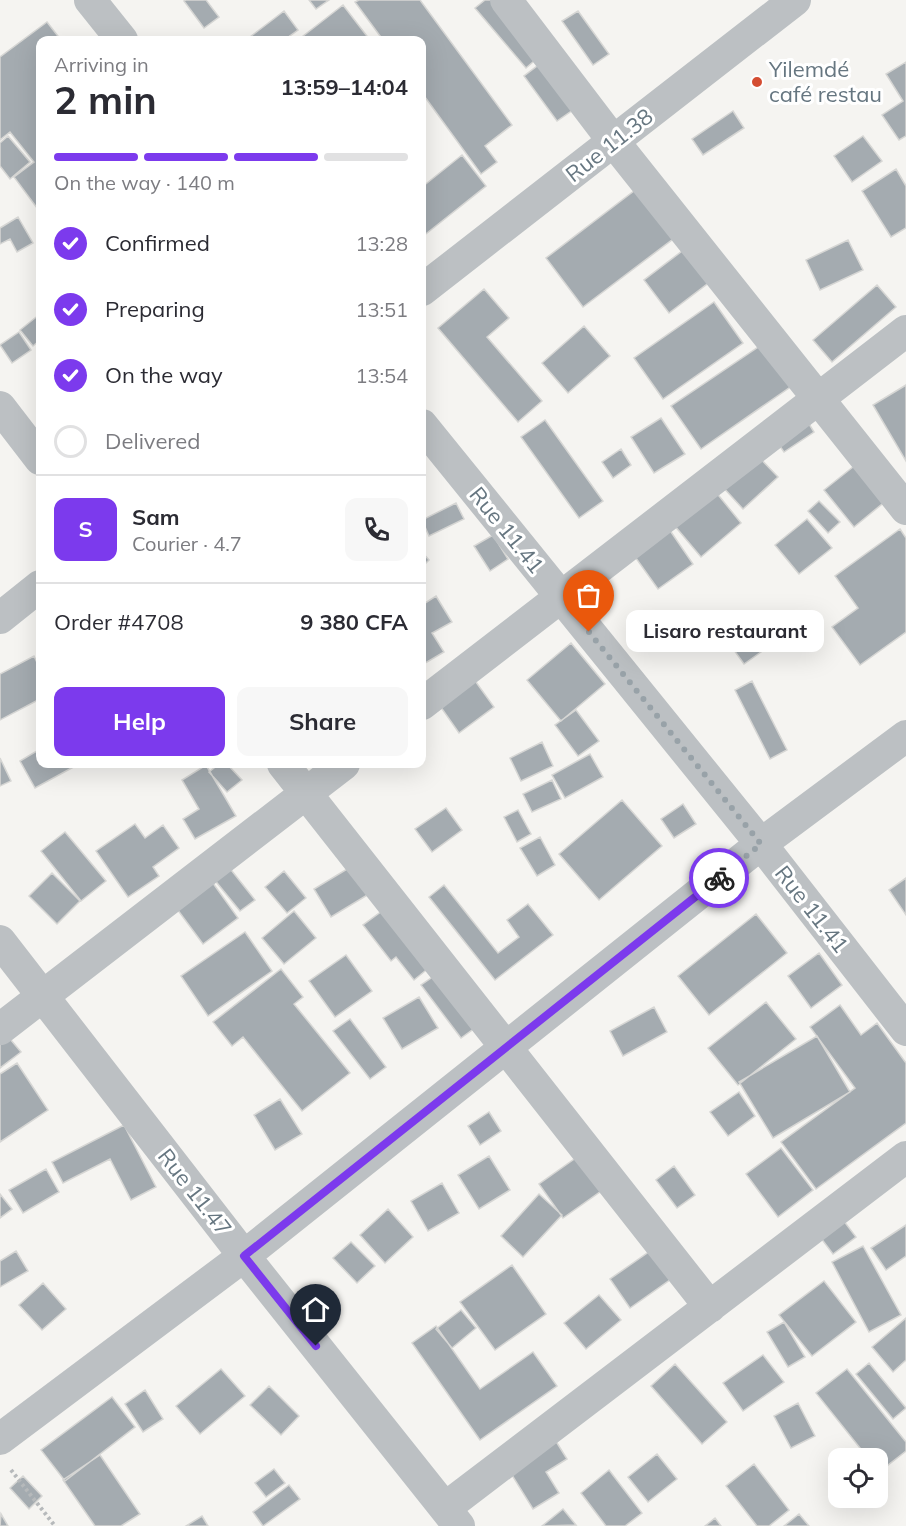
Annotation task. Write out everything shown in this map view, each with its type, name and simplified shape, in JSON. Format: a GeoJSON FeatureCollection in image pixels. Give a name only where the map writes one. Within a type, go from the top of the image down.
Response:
{"type":"FeatureCollection","features":[{"type":"Feature","properties":{"kind":"street"},"geometry":{"type":"LineString","coordinates":[[90,0],[119,36]]}},
{"type":"Feature","properties":{"kind":"street"},"geometry":{"type":"LineString","coordinates":[[506,0],[614,142],[906,509]]}},
{"type":"Feature","properties":{"kind":"street","name":"Rue 11.38"},"geometry":{"type":"LineString","coordinates":[[426,287],[795,0]]}},
{"type":"Feature","properties":{"kind":"street"},"geometry":{"type":"LineString","coordinates":[[426,701],[906,331]]}},
{"type":"Feature","properties":{"kind":"street"},"geometry":{"type":"LineString","coordinates":[[0,407],[36,454]]}},
{"type":"Feature","properties":{"kind":"street","name":"Rue 11.41"},"geometry":{"type":"LineString","coordinates":[[426,430],[761,844],[906,1030]]}},
{"type":"Feature","properties":{"kind":"street"},"geometry":{"type":"LineString","coordinates":[[0,618],[36,589]]}},
{"type":"Feature","properties":{"kind":"street"},"geometry":{"type":"LineString","coordinates":[[3,1451],[761,844],[906,736]]}},
{"type":"Feature","properties":{"kind":"street"},"geometry":{"type":"LineString","coordinates":[[286,768],[710,1307]]}},
{"type":"Feature","properties":{"kind":"street"},"geometry":{"type":"LineString","coordinates":[[0,1029],[339,768]]}},
{"type":"Feature","properties":{"kind":"street","name":"Rue 11.47"},"geometry":{"type":"LineString","coordinates":[[0,941],[244,1256],[452,1517]]}},
{"type":"Feature","properties":{"kind":"street"},"geometry":{"type":"LineString","coordinates":[[452,1517],[710,1307],[906,1157]]}},
{"type":"Feature","properties":{"kind":"path"},"geometry":{"type":"LineString","coordinates":[[3,1451],[55,1526]]}},
{"type":"Feature","properties":{"kind":"building"},"geometry":{"type":"Polygon","coordinates":[[[206,0],[219,17],[204,28],[184,1],[206,0]]]}},
{"type":"Feature","properties":{"kind":"building"},"geometry":{"type":"Polygon","coordinates":[[[309,0],[329,0],[316,9],[309,0]]]}},
{"type":"Feature","properties":{"kind":"building"},"geometry":{"type":"Polygon","coordinates":[[[359,0],[420,0],[512,125],[485,146],[497,162],[481,174],[426,98],[426,36],[380,36],[355,2],[359,0]]]}},
{"type":"Feature","properties":{"kind":"building"},"geometry":{"type":"Polygon","coordinates":[[[485,0],[506,0],[548,49],[526,68],[475,8],[485,0]]]}},
{"type":"Feature","properties":{"kind":"building"},"geometry":{"type":"Polygon","coordinates":[[[343,5],[367,36],[303,36],[343,5]]]}},
{"type":"Feature","properties":{"kind":"building"},"geometry":{"type":"Polygon","coordinates":[[[284,11],[298,30],[290,36],[251,36],[284,11]]]}},
{"type":"Feature","properties":{"kind":"building"},"geometry":{"type":"Polygon","coordinates":[[[578,11],[609,54],[593,65],[562,21],[578,11]]]}},
{"type":"Feature","properties":{"kind":"building"},"geometry":{"type":"Polygon","coordinates":[[[47,22],[58,36],[36,36],[36,207],[14,177],[34,162],[10,132],[0,140],[0,57],[47,22]]]}},
{"type":"Feature","properties":{"kind":"building"},"geometry":{"type":"Polygon","coordinates":[[[549,57],[583,103],[557,121],[524,76],[549,57]]]}},
{"type":"Feature","properties":{"kind":"building"},"geometry":{"type":"Polygon","coordinates":[[[906,62],[906,136],[899,140],[882,115],[903,101],[886,74],[906,62]]]}},
{"type":"Feature","properties":{"kind":"building"},"geometry":{"type":"Polygon","coordinates":[[[733,111],[744,128],[703,155],[692,139],[733,111]]]}},
{"type":"Feature","properties":{"kind":"building"},"geometry":{"type":"Polygon","coordinates":[[[8,136],[30,162],[10,179],[0,166],[0,143],[8,136]]]}},
{"type":"Feature","properties":{"kind":"building"},"geometry":{"type":"Polygon","coordinates":[[[863,136],[882,161],[852,182],[834,156],[863,136]]]}},
{"type":"Feature","properties":{"kind":"building"},"geometry":{"type":"Polygon","coordinates":[[[462,155],[486,186],[426,234],[426,184],[462,155]]]}},
{"type":"Feature","properties":{"kind":"building"},"geometry":{"type":"Polygon","coordinates":[[[896,169],[906,186],[906,228],[891,237],[862,191],[896,169]]]}},
{"type":"Feature","properties":{"kind":"building"},"geometry":{"type":"Polygon","coordinates":[[[651,178],[689,227],[583,307],[546,258],[651,178]]]}},
{"type":"Feature","properties":{"kind":"building"},"geometry":{"type":"Polygon","coordinates":[[[18,217],[33,243],[17,252],[10,239],[0,244],[0,228],[18,217]]]}},
{"type":"Feature","properties":{"kind":"building"},"geometry":{"type":"Polygon","coordinates":[[[848,240],[863,270],[820,290],[806,260],[848,240]]]}},
{"type":"Feature","properties":{"kind":"building"},"geometry":{"type":"Polygon","coordinates":[[[690,245],[715,278],[669,313],[644,280],[690,245]]]}},
{"type":"Feature","properties":{"kind":"building"},"geometry":{"type":"Polygon","coordinates":[[[877,285],[896,307],[832,362],[813,340],[877,285]]]}},
{"type":"Feature","properties":{"kind":"building"},"geometry":{"type":"Polygon","coordinates":[[[484,289],[509,318],[487,337],[542,401],[518,422],[438,328],[484,289]]]}},
{"type":"Feature","properties":{"kind":"building"},"geometry":{"type":"Polygon","coordinates":[[[714,302],[743,343],[663,399],[634,358],[714,302]]]}},
{"type":"Feature","properties":{"kind":"building"},"geometry":{"type":"Polygon","coordinates":[[[36,317],[36,343],[33,346],[20,330],[36,317]]]}},
{"type":"Feature","properties":{"kind":"building"},"geometry":{"type":"Polygon","coordinates":[[[584,326],[610,356],[568,393],[542,363],[584,326]]]}},
{"type":"Feature","properties":{"kind":"building"},"geometry":{"type":"Polygon","coordinates":[[[19,332],[31,350],[12,363],[0,345],[19,332]]]}},
{"type":"Feature","properties":{"kind":"building"},"geometry":{"type":"Polygon","coordinates":[[[770,339],[799,381],[701,449],[671,406],[770,339]]]}},
{"type":"Feature","properties":{"kind":"building"},"geometry":{"type":"Polygon","coordinates":[[[906,385],[906,461],[873,405],[906,385]]]}},
{"type":"Feature","properties":{"kind":"building"},"geometry":{"type":"Polygon","coordinates":[[[803,414],[814,432],[784,452],[772,435],[803,414]]]}},
{"type":"Feature","properties":{"kind":"building"},"geometry":{"type":"Polygon","coordinates":[[[661,418],[685,454],[654,473],[631,437],[661,418]]]}},
{"type":"Feature","properties":{"kind":"building"},"geometry":{"type":"Polygon","coordinates":[[[545,420],[603,501],[579,518],[521,437],[545,420]]]}},
{"type":"Feature","properties":{"kind":"building"},"geometry":{"type":"Polygon","coordinates":[[[621,449],[631,465],[613,478],[602,462],[621,449]]]}},
{"type":"Feature","properties":{"kind":"building"},"geometry":{"type":"Polygon","coordinates":[[[755,453],[778,477],[743,509],[721,485],[755,453]]]}},
{"type":"Feature","properties":{"kind":"building"},"geometry":{"type":"Polygon","coordinates":[[[868,455],[898,491],[854,527],[824,490],[868,455]]]}},
{"type":"Feature","properties":{"kind":"building"},"geometry":{"type":"Polygon","coordinates":[[[715,491],[741,523],[701,557],[674,525],[715,491]]]}},
{"type":"Feature","properties":{"kind":"building"},"geometry":{"type":"Polygon","coordinates":[[[819,501],[840,522],[828,533],[808,511],[819,501]]]}},
{"type":"Feature","properties":{"kind":"building"},"geometry":{"type":"Polygon","coordinates":[[[456,503],[464,519],[429,536],[426,529],[426,518],[456,503]]]}},
{"type":"Feature","properties":{"kind":"building"},"geometry":{"type":"Polygon","coordinates":[[[807,519],[832,548],[799,574],[775,545],[807,519]]]}},
{"type":"Feature","properties":{"kind":"building"},"geometry":{"type":"Polygon","coordinates":[[[669,529],[693,564],[658,589],[633,554],[669,529]]]}},
{"type":"Feature","properties":{"kind":"building"},"geometry":{"type":"Polygon","coordinates":[[[900,529],[906,538],[906,632],[860,665],[832,627],[858,608],[835,576],[900,529]]]}},
{"type":"Feature","properties":{"kind":"building"},"geometry":{"type":"Polygon","coordinates":[[[493,535],[508,559],[490,571],[474,546],[493,535]]]}},
{"type":"Feature","properties":{"kind":"building"},"geometry":{"type":"Polygon","coordinates":[[[436,596],[452,622],[432,633],[444,652],[426,663],[426,602],[436,596]]]}},
{"type":"Feature","properties":{"kind":"building"},"geometry":{"type":"Polygon","coordinates":[[[768,620],[781,638],[744,664],[731,646],[768,620]]]}},
{"type":"Feature","properties":{"kind":"building"},"geometry":{"type":"Polygon","coordinates":[[[571,643],[605,684],[561,721],[527,680],[571,643]]]}},
{"type":"Feature","properties":{"kind":"building"},"geometry":{"type":"Polygon","coordinates":[[[34,656],[36,660],[36,701],[0,720],[0,674],[34,656]]]}},
{"type":"Feature","properties":{"kind":"building"},"geometry":{"type":"Polygon","coordinates":[[[468,671],[494,707],[459,733],[433,696],[468,671]]]}},
{"type":"Feature","properties":{"kind":"building"},"geometry":{"type":"Polygon","coordinates":[[[752,681],[787,750],[770,759],[735,690],[752,681]]]}},
{"type":"Feature","properties":{"kind":"building"},"geometry":{"type":"Polygon","coordinates":[[[576,710],[599,741],[578,756],[555,725],[576,710]]]}},
{"type":"Feature","properties":{"kind":"building"},"geometry":{"type":"Polygon","coordinates":[[[542,742],[553,766],[521,781],[510,758],[542,742]]]}},
{"type":"Feature","properties":{"kind":"building"},"geometry":{"type":"Polygon","coordinates":[[[36,751],[36,768],[72,768],[35,788],[20,761],[36,751]]]}},
{"type":"Feature","properties":{"kind":"building"},"geometry":{"type":"Polygon","coordinates":[[[590,754],[603,777],[565,798],[552,775],[590,754]]]}},
{"type":"Feature","properties":{"kind":"building"},"geometry":{"type":"Polygon","coordinates":[[[0,758],[11,781],[0,786],[0,758]]]}},
{"type":"Feature","properties":{"kind":"building"},"geometry":{"type":"Polygon","coordinates":[[[201,768],[208,768],[236,816],[195,839],[183,819],[199,809],[182,780],[201,768]]]}},
{"type":"Feature","properties":{"kind":"building"},"geometry":{"type":"Polygon","coordinates":[[[214,768],[231,768],[242,780],[227,792],[209,772],[214,768]]]}},
{"type":"Feature","properties":{"kind":"building"},"geometry":{"type":"Polygon","coordinates":[[[552,780],[561,799],[532,812],[523,794],[552,780]]]}},
{"type":"Feature","properties":{"kind":"building"},"geometry":{"type":"Polygon","coordinates":[[[622,800],[662,846],[599,900],[559,854],[622,800]]]}},
{"type":"Feature","properties":{"kind":"building"},"geometry":{"type":"Polygon","coordinates":[[[683,804],[696,824],[674,838],[661,819],[683,804]]]}},
{"type":"Feature","properties":{"kind":"building"},"geometry":{"type":"Polygon","coordinates":[[[446,808],[462,830],[432,852],[415,829],[446,808]]]}},
{"type":"Feature","properties":{"kind":"building"},"geometry":{"type":"Polygon","coordinates":[[[518,810],[531,834],[517,842],[504,817],[518,810]]]}},
{"type":"Feature","properties":{"kind":"building"},"geometry":{"type":"Polygon","coordinates":[[[135,824],[145,838],[163,825],[179,848],[153,867],[159,876],[128,897],[96,851],[135,824]]]}},
{"type":"Feature","properties":{"kind":"building"},"geometry":{"type":"Polygon","coordinates":[[[65,832],[106,881],[81,901],[41,851],[65,832]]]}},
{"type":"Feature","properties":{"kind":"building"},"geometry":{"type":"Polygon","coordinates":[[[540,837],[555,865],[537,876],[520,848],[540,837]]]}},
{"type":"Feature","properties":{"kind":"building"},"geometry":{"type":"Polygon","coordinates":[[[362,860],[379,888],[331,917],[314,889],[362,860]]]}},
{"type":"Feature","properties":{"kind":"building"},"geometry":{"type":"Polygon","coordinates":[[[228,866],[255,900],[240,911],[213,878],[228,866]]]}},
{"type":"Feature","properties":{"kind":"building"},"geometry":{"type":"Polygon","coordinates":[[[284,871],[306,898],[287,913],[265,887],[284,871]]]}},
{"type":"Feature","properties":{"kind":"building"},"geometry":{"type":"Polygon","coordinates":[[[52,873],[80,901],[57,924],[29,896],[52,873]]]}},
{"type":"Feature","properties":{"kind":"building"},"geometry":{"type":"Polygon","coordinates":[[[906,878],[906,915],[889,890],[906,878]]]}},
{"type":"Feature","properties":{"kind":"building"},"geometry":{"type":"Polygon","coordinates":[[[210,879],[238,918],[203,944],[174,905],[210,879]]]}},
{"type":"Feature","properties":{"kind":"building"},"geometry":{"type":"Polygon","coordinates":[[[444,885],[498,953],[519,937],[507,920],[528,904],[553,935],[495,980],[429,897],[444,885]]]}},
{"type":"Feature","properties":{"kind":"building"},"geometry":{"type":"Polygon","coordinates":[[[397,900],[441,958],[414,980],[396,957],[391,961],[363,925],[397,900]]]}},
{"type":"Feature","properties":{"kind":"building"},"geometry":{"type":"Polygon","coordinates":[[[294,911],[316,938],[284,964],[262,938],[294,911]]]}},
{"type":"Feature","properties":{"kind":"building"},"geometry":{"type":"Polygon","coordinates":[[[756,914],[787,953],[709,1015],[678,976],[756,914]]]}},
{"type":"Feature","properties":{"kind":"building"},"geometry":{"type":"Polygon","coordinates":[[[245,932],[272,971],[208,1016],[181,976],[245,932]]]}},
{"type":"Feature","properties":{"kind":"building"},"geometry":{"type":"Polygon","coordinates":[[[819,953],[842,985],[811,1008],[788,976],[819,953]]]}},
{"type":"Feature","properties":{"kind":"building"},"geometry":{"type":"Polygon","coordinates":[[[346,955],[372,991],[335,1017],[309,981],[346,955]]]}},
{"type":"Feature","properties":{"kind":"building"},"geometry":{"type":"Polygon","coordinates":[[[281,969],[303,997],[294,1004],[350,1073],[302,1111],[243,1037],[232,1046],[213,1022],[281,969]]]}},
{"type":"Feature","properties":{"kind":"building"},"geometry":{"type":"Polygon","coordinates":[[[440,972],[479,1025],[461,1038],[421,985],[440,972]]]}},
{"type":"Feature","properties":{"kind":"building"},"geometry":{"type":"Polygon","coordinates":[[[419,997],[438,1028],[402,1049],[383,1018],[419,997]]]}},
{"type":"Feature","properties":{"kind":"building"},"geometry":{"type":"Polygon","coordinates":[[[766,1002],[796,1039],[738,1085],[708,1048],[766,1002]]]}},
{"type":"Feature","properties":{"kind":"building"},"geometry":{"type":"Polygon","coordinates":[[[840,1005],[861,1035],[877,1023],[906,1063],[906,1123],[816,1189],[781,1142],[855,1088],[810,1027],[840,1005]]]}},
{"type":"Feature","properties":{"kind":"building"},"geometry":{"type":"Polygon","coordinates":[[[654,1007],[667,1032],[623,1056],[610,1031],[654,1007]]]}},
{"type":"Feature","properties":{"kind":"building"},"geometry":{"type":"Polygon","coordinates":[[[350,1019],[386,1067],[370,1079],[333,1031],[350,1019]]]}},
{"type":"Feature","properties":{"kind":"building"},"geometry":{"type":"Polygon","coordinates":[[[5,1033],[21,1052],[0,1068],[0,1037],[5,1033]]]}},
{"type":"Feature","properties":{"kind":"building"},"geometry":{"type":"Polygon","coordinates":[[[817,1036],[850,1092],[773,1138],[739,1082],[817,1036]]]}},
{"type":"Feature","properties":{"kind":"building"},"geometry":{"type":"Polygon","coordinates":[[[17,1063],[48,1110],[0,1142],[0,1074],[17,1063]]]}},
{"type":"Feature","properties":{"kind":"building"},"geometry":{"type":"Polygon","coordinates":[[[739,1092],[755,1116],[728,1136],[710,1112],[739,1092]]]}},
{"type":"Feature","properties":{"kind":"building"},"geometry":{"type":"Polygon","coordinates":[[[280,1099],[302,1134],[275,1150],[254,1115],[280,1099]]]}},
{"type":"Feature","properties":{"kind":"building"},"geometry":{"type":"Polygon","coordinates":[[[489,1112],[501,1131],[480,1145],[468,1126],[489,1112]]]}},
{"type":"Feature","properties":{"kind":"building"},"geometry":{"type":"Polygon","coordinates":[[[124,1125],[156,1187],[131,1200],[110,1159],[63,1183],[52,1162],[124,1125]]]}},
{"type":"Feature","properties":{"kind":"building"},"geometry":{"type":"Polygon","coordinates":[[[781,1148],[813,1190],[778,1217],[746,1174],[781,1148]]]}},
{"type":"Feature","properties":{"kind":"building"},"geometry":{"type":"Polygon","coordinates":[[[580,1155],[604,1189],[563,1218],[539,1184],[580,1155]]]}},
{"type":"Feature","properties":{"kind":"building"},"geometry":{"type":"Polygon","coordinates":[[[489,1156],[510,1190],[479,1209],[458,1175],[489,1156]]]}},
{"type":"Feature","properties":{"kind":"building"},"geometry":{"type":"Polygon","coordinates":[[[674,1166],[695,1195],[677,1208],[656,1180],[674,1166]]]}},
{"type":"Feature","properties":{"kind":"building"},"geometry":{"type":"Polygon","coordinates":[[[46,1169],[59,1192],[23,1213],[9,1190],[46,1169]]]}},
{"type":"Feature","properties":{"kind":"building"},"geometry":{"type":"Polygon","coordinates":[[[442,1183],[459,1213],[428,1231],[411,1201],[442,1183]]]}},
{"type":"Feature","properties":{"kind":"building"},"geometry":{"type":"Polygon","coordinates":[[[0,1194],[12,1209],[0,1218],[0,1194]]]}},
{"type":"Feature","properties":{"kind":"building"},"geometry":{"type":"Polygon","coordinates":[[[539,1194],[562,1215],[523,1257],[501,1236],[539,1194]]]}},
{"type":"Feature","properties":{"kind":"building"},"geometry":{"type":"Polygon","coordinates":[[[388,1209],[413,1237],[385,1263],[360,1235],[388,1209]]]}},
{"type":"Feature","properties":{"kind":"building"},"geometry":{"type":"Polygon","coordinates":[[[837,1212],[856,1237],[833,1254],[814,1229],[837,1212]]]}},
{"type":"Feature","properties":{"kind":"building"},"geometry":{"type":"Polygon","coordinates":[[[906,1225],[906,1256],[886,1270],[871,1248],[906,1225]]]}},
{"type":"Feature","properties":{"kind":"building"},"geometry":{"type":"Polygon","coordinates":[[[351,1242],[375,1266],[357,1283],[333,1258],[351,1242]]]}},
{"type":"Feature","properties":{"kind":"building"},"geometry":{"type":"Polygon","coordinates":[[[863,1246],[901,1315],[869,1332],[832,1262],[863,1246]]]}},
{"type":"Feature","properties":{"kind":"building"},"geometry":{"type":"Polygon","coordinates":[[[653,1249],[674,1277],[630,1308],[610,1279],[653,1249]]]}},
{"type":"Feature","properties":{"kind":"building"},"geometry":{"type":"Polygon","coordinates":[[[16,1251],[28,1271],[0,1287],[0,1261],[16,1251]]]}},
{"type":"Feature","properties":{"kind":"building"},"geometry":{"type":"Polygon","coordinates":[[[512,1265],[546,1314],[495,1350],[460,1302],[512,1265]]]}},
{"type":"Feature","properties":{"kind":"building"},"geometry":{"type":"Polygon","coordinates":[[[824,1281],[856,1322],[812,1356],[779,1315],[824,1281]]]}},
{"type":"Feature","properties":{"kind":"building"},"geometry":{"type":"Polygon","coordinates":[[[43,1283],[66,1309],[42,1330],[19,1305],[43,1283]]]}},
{"type":"Feature","properties":{"kind":"building"},"geometry":{"type":"Polygon","coordinates":[[[599,1295],[621,1320],[586,1349],[564,1323],[599,1295]]]}},
{"type":"Feature","properties":{"kind":"building"},"geometry":{"type":"Polygon","coordinates":[[[461,1310],[476,1328],[452,1348],[436,1329],[461,1310]]]}},
{"type":"Feature","properties":{"kind":"building"},"geometry":{"type":"Polygon","coordinates":[[[906,1318],[906,1360],[893,1372],[872,1347],[906,1318]]]}},
{"type":"Feature","properties":{"kind":"building"},"geometry":{"type":"Polygon","coordinates":[[[784,1322],[805,1357],[788,1367],[767,1332],[784,1322]]]}},
{"type":"Feature","properties":{"kind":"building"},"geometry":{"type":"Polygon","coordinates":[[[436,1326],[480,1389],[533,1352],[557,1386],[480,1440],[412,1343],[436,1326]]]}},
{"type":"Feature","properties":{"kind":"building"},"geometry":{"type":"Polygon","coordinates":[[[763,1355],[784,1382],[743,1411],[723,1383],[763,1355]]]}},
{"type":"Feature","properties":{"kind":"building"},"geometry":{"type":"Polygon","coordinates":[[[869,1363],[906,1408],[893,1419],[856,1374],[869,1363]]]}},
{"type":"Feature","properties":{"kind":"building"},"geometry":{"type":"Polygon","coordinates":[[[675,1364],[727,1422],[702,1444],[651,1386],[675,1364]]]}},
{"type":"Feature","properties":{"kind":"building"},"geometry":{"type":"Polygon","coordinates":[[[221,1369],[245,1396],[200,1434],[176,1406],[221,1369]]]}},
{"type":"Feature","properties":{"kind":"building"},"geometry":{"type":"Polygon","coordinates":[[[847,1369],[906,1442],[906,1451],[888,1465],[888,1448],[860,1448],[816,1393],[847,1369]]]}},
{"type":"Feature","properties":{"kind":"building"},"geometry":{"type":"Polygon","coordinates":[[[269,1386],[299,1416],[281,1435],[250,1405],[269,1386]]]}},
{"type":"Feature","properties":{"kind":"building"},"geometry":{"type":"Polygon","coordinates":[[[145,1390],[163,1419],[143,1432],[125,1404],[145,1390]]]}},
{"type":"Feature","properties":{"kind":"building"},"geometry":{"type":"Polygon","coordinates":[[[112,1397],[135,1427],[65,1481],[41,1450],[112,1397]]]}},
{"type":"Feature","properties":{"kind":"building"},"geometry":{"type":"Polygon","coordinates":[[[798,1403],[815,1436],[791,1448],[774,1416],[798,1403]]]}},
{"type":"Feature","properties":{"kind":"building"},"geometry":{"type":"Polygon","coordinates":[[[549,1430],[567,1459],[546,1472],[559,1493],[533,1509],[502,1459],[549,1430]]]}},
{"type":"Feature","properties":{"kind":"building"},"geometry":{"type":"Polygon","coordinates":[[[657,1454],[677,1479],[648,1502],[628,1477],[657,1454]]]}},
{"type":"Feature","properties":{"kind":"building"},"geometry":{"type":"Polygon","coordinates":[[[100,1455],[140,1514],[121,1526],[95,1526],[63,1480],[100,1455]]]}},
{"type":"Feature","properties":{"kind":"building"},"geometry":{"type":"Polygon","coordinates":[[[754,1464],[789,1510],[769,1526],[757,1526],[726,1486],[754,1464]]]}},
{"type":"Feature","properties":{"kind":"building"},"geometry":{"type":"Polygon","coordinates":[[[274,1469],[285,1483],[266,1497],[255,1483],[274,1469]]]}},
{"type":"Feature","properties":{"kind":"building"},"geometry":{"type":"Polygon","coordinates":[[[609,1470],[642,1513],[625,1526],[606,1526],[581,1493],[609,1470]]]}},
{"type":"Feature","properties":{"kind":"building"},"geometry":{"type":"Polygon","coordinates":[[[23,1476],[42,1496],[29,1509],[10,1488],[23,1476]]]}},
{"type":"Feature","properties":{"kind":"building"},"geometry":{"type":"Polygon","coordinates":[[[289,1485],[300,1499],[263,1526],[253,1512],[289,1485]]]}},
{"type":"Feature","properties":{"kind":"building"},"geometry":{"type":"Polygon","coordinates":[[[563,1509],[576,1525],[542,1526],[563,1509]]]}},
{"type":"Feature","properties":{"kind":"building"},"geometry":{"type":"Polygon","coordinates":[[[1,1514],[8,1526],[0,1526],[1,1514]]]}},
{"type":"Feature","properties":{"kind":"building"},"geometry":{"type":"Polygon","coordinates":[[[799,1514],[809,1526],[784,1526],[799,1514]]]}},
{"type":"Feature","properties":{"kind":"building"},"geometry":{"type":"Polygon","coordinates":[[[202,1516],[208,1526],[186,1526],[202,1516]]]}},
{"type":"Feature","properties":{"kind":"building"},"geometry":{"type":"Polygon","coordinates":[[[715,1518],[721,1526],[705,1526],[715,1518]]]}},
{"type":"Feature","properties":{"kind":"way so far"},"geometry":{"type":"LineString","coordinates":[[589,632],[761,844],[719,878]]}},
{"type":"Feature","properties":{"kind":"place","name":"Yilemdé café restau"},"geometry":{"type":"Point","coordinates":[757,82]}},
{"type":"Feature","properties":{"kind":"place","name":"Lisaro restaurant"},"geometry":{"type":"Point","coordinates":[589,632]}},
{"type":"Feature","properties":{"kind":"route"},"geometry":{"type":"LineString","coordinates":[[316,1346],[244,1256],[719,878]]}}]}
